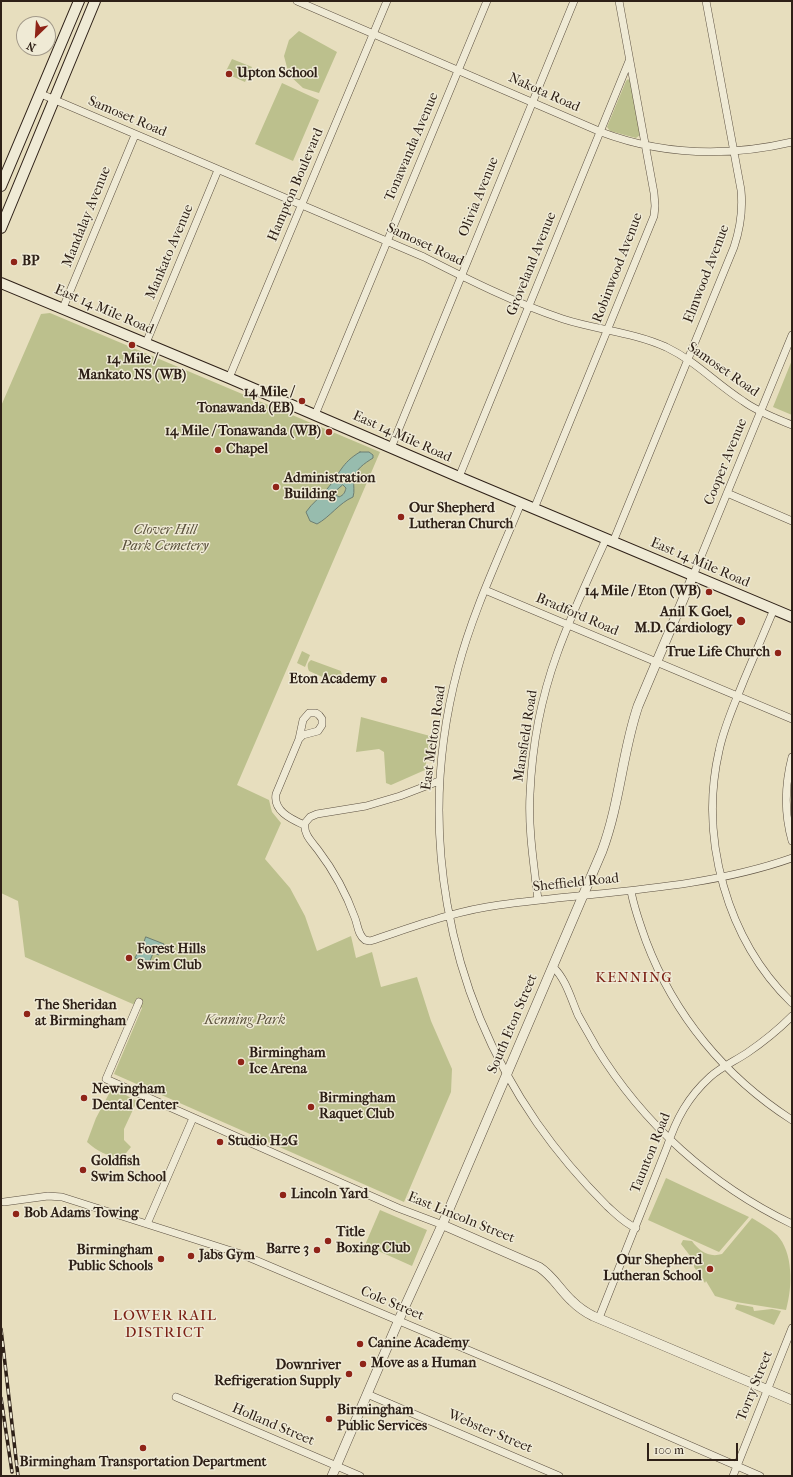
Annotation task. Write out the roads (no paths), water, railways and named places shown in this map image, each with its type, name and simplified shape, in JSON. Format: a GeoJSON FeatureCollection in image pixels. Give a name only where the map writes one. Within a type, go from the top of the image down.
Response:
{"type":"FeatureCollection","features":[{"type":"Feature","properties":{"kind":"main road"},"geometry":{"type":"LineString","coordinates":[[1,186],[79,1]]}},
{"type":"Feature","properties":{"kind":"main road"},"geometry":{"type":"LineString","coordinates":[[1,228],[95,1]]}},
{"type":"Feature","properties":{"kind":"main road"},"geometry":{"type":"LineString","coordinates":[[74,12],[88,18]]}},
{"type":"Feature","properties":{"kind":"main road"},"geometry":{"type":"LineString","coordinates":[[28,124],[34,119],[40,124],[42,129]]}},
{"type":"Feature","properties":{"kind":"main road","name":"East 14 Mile Road"},"geometry":{"type":"LineString","coordinates":[[1,283],[230,378],[534,509],[792,617]]}},
{"type":"Feature","properties":{"kind":"street","name":"Nakota Road"},"geometry":{"type":"LineString","coordinates":[[298,1],[601,132],[645,145],[690,152],[734,151],[792,142]]}},
{"type":"Feature","properties":{"kind":"street","name":"Hampton Boulevard"},"geometry":{"type":"LineString","coordinates":[[230,378],[387,1]]}},
{"type":"Feature","properties":{"kind":"street","name":"Tonawanda Avenue"},"geometry":{"type":"LineString","coordinates":[[315,415],[487,1]]}},
{"type":"Feature","properties":{"kind":"street","name":"Olivia Avenue"},"geometry":{"type":"LineString","coordinates":[[391,448],[574,1]]}},
{"type":"Feature","properties":{"kind":"street","name":"Robinwood Avenue"},"geometry":{"type":"LineString","coordinates":[[534,509],[654,216],[655,202],[619,1]]}},
{"type":"Feature","properties":{"kind":"street","name":"Elmwood Avenue"},"geometry":{"type":"LineString","coordinates":[[609,540],[688,359],[734,248],[740,227],[742,198],[706,1]]}},
{"type":"Feature","properties":{"kind":"street","name":"Groveland Avenue"},"geometry":{"type":"LineString","coordinates":[[459,477],[630,61]]}},
{"type":"Feature","properties":{"kind":"street","name":"Samoset Road"},"geometry":{"type":"LineString","coordinates":[[41,94],[424,257],[461,276],[529,306],[570,321],[645,339],[667,348],[688,359],[742,401],[761,412],[792,425]]}},
{"type":"Feature","properties":{"kind":"street","name":"Mandalay Avenue"},"geometry":{"type":"LineString","coordinates":[[64,308],[135,135]]}},
{"type":"Feature","properties":{"kind":"street","name":"Mankato Avenue"},"geometry":{"type":"LineString","coordinates":[[146,343],[218,170]]}},
{"type":"Feature","properties":{"kind":"street","name":"Cooper Avenue"},"geometry":{"type":"LineString","coordinates":[[693,576],[792,335]]}},
{"type":"Feature","properties":{"kind":"street"},"geometry":{"type":"LineString","coordinates":[[727,493],[792,521]]}},
{"type":"Feature","properties":{"kind":"street","name":"East Melton Road"},"geometry":{"type":"LineString","coordinates":[[521,503],[468,635],[454,683],[445,727],[440,781],[439,825],[442,876],[455,942],[470,994],[487,1037],[506,1074],[540,1128],[572,1168],[613,1212],[629,1225],[636,1228]]}},
{"type":"Feature","properties":{"kind":"street","name":"Mansfield Road"},"geometry":{"type":"LineString","coordinates":[[538,900],[530,828],[530,794],[540,712],[557,653],[609,540]]}},
{"type":"Feature","properties":{"kind":"street","name":"South Eton Street"},"geometry":{"type":"LineString","coordinates":[[332,1476],[398,1321],[443,1224],[584,895],[610,827],[632,723],[656,662],[693,576]]}},
{"type":"Feature","properties":{"kind":"street","name":"Bradford Road"},"geometry":{"type":"LineString","coordinates":[[485,590],[792,719]]}},
{"type":"Feature","properties":{"kind":"street"},"geometry":{"type":"LineString","coordinates":[[774,609],[737,696],[724,733],[719,751],[713,792],[713,826],[721,877],[730,906],[745,939],[766,972],[792,1003]]}},
{"type":"Feature","properties":{"kind":"street"},"geometry":{"type":"LineString","coordinates":[[299,739],[277,790],[275,801],[281,811],[305,827],[310,816],[366,806],[400,796],[440,781]]}},
{"type":"Feature","properties":{"kind":"street"},"geometry":{"type":"LineString","coordinates":[[792,757],[789,770],[786,804],[792,841]]}},
{"type":"Feature","properties":{"kind":"street","name":"Sheffield Road"},"geometry":{"type":"LineString","coordinates":[[305,827],[306,834],[326,859],[341,884],[360,935],[365,940],[370,941],[402,929],[497,905],[688,884],[721,877],[792,858]]}},
{"type":"Feature","properties":{"kind":"street"},"geometry":{"type":"LineString","coordinates":[[631,891],[642,931],[650,953],[666,985],[691,1025],[725,1066],[766,1102],[792,1120]]}},
{"type":"Feature","properties":{"kind":"street"},"geometry":{"type":"LineString","coordinates":[[553,967],[561,977],[582,1021],[608,1065],[639,1106],[670,1139],[707,1172],[754,1204],[792,1224]]}},
{"type":"Feature","properties":{"kind":"street","name":"East Lincoln Street"},"geometry":{"type":"LineString","coordinates":[[139,1002],[106,1079],[398,1208],[443,1224],[539,1267],[552,1277],[577,1306],[599,1318],[792,1400]]}},
{"type":"Feature","properties":{"kind":"street","name":"Taunton Road"},"geometry":{"type":"LineString","coordinates":[[599,1318],[636,1228],[676,1123],[691,1098],[711,1076],[760,1043],[792,1016]]}},
{"type":"Feature","properties":{"kind":"street"},"geometry":{"type":"LineString","coordinates":[[147,1224],[193,1118]]}},
{"type":"Feature","properties":{"kind":"street","name":"Cole Street"},"geometry":{"type":"LineString","coordinates":[[4,1202],[56,1196],[241,1254],[760,1476]]}},
{"type":"Feature","properties":{"kind":"street","name":"Torry Street"},"geometry":{"type":"LineString","coordinates":[[733,1476],[792,1328]]}},
{"type":"Feature","properties":{"kind":"street","name":"Webster Street"},"geometry":{"type":"LineString","coordinates":[[367,1394],[559,1476]]}},
{"type":"Feature","properties":{"kind":"street","name":"Holland Street"},"geometry":{"type":"LineString","coordinates":[[176,1397],[360,1476]]}},
{"type":"Feature","properties":{"kind":"railway"},"geometry":{"type":"LineString","coordinates":[[1,1329],[18,1476]]}},
{"type":"Feature","properties":{"kind":"railway"},"geometry":{"type":"LineString","coordinates":[[1,1398],[12,1472]]}},
{"type":"Feature","properties":{"kind":"place","name":"Upton School"},"geometry":{"type":"Point","coordinates":[229,74]}},
{"type":"Feature","properties":{"kind":"place","name":"BP"},"geometry":{"type":"Point","coordinates":[14,262]}},
{"type":"Feature","properties":{"kind":"place","name":"14 Mile / Mankato NS (WB)"},"geometry":{"type":"Point","coordinates":[132,345]}},
{"type":"Feature","properties":{"kind":"place","name":"14 Mile / Tonawanda (EB)"},"geometry":{"type":"Point","coordinates":[302,401]}},
{"type":"Feature","properties":{"kind":"place","name":"14 Mile / Tonawanda (WB)"},"geometry":{"type":"Point","coordinates":[329,432]}},
{"type":"Feature","properties":{"kind":"place","name":"Chapel"},"geometry":{"type":"Point","coordinates":[218,450]}},
{"type":"Feature","properties":{"kind":"place","name":"Administration Building"},"geometry":{"type":"Point","coordinates":[276,487]}},
{"type":"Feature","properties":{"kind":"place","name":"Our Shepherd Lutheran Church"},"geometry":{"type":"Point","coordinates":[401,517]}},
{"type":"Feature","properties":{"kind":"place","name":"14 Mile / Eton (WB)"},"geometry":{"type":"Point","coordinates":[709,592]}},
{"type":"Feature","properties":{"kind":"place","name":"Anil K Goel, M.D. Cardiology"},"geometry":{"type":"Point","coordinates":[741,621]}},
{"type":"Feature","properties":{"kind":"place","name":"True Life Church"},"geometry":{"type":"Point","coordinates":[778,653]}},
{"type":"Feature","properties":{"kind":"place","name":"Eton Academy"},"geometry":{"type":"Point","coordinates":[384,680]}},
{"type":"Feature","properties":{"kind":"place","name":"Forest Hills Swim Club"},"geometry":{"type":"Point","coordinates":[129,958]}},
{"type":"Feature","properties":{"kind":"place","name":"The Sheridan at Birmingham"},"geometry":{"type":"Point","coordinates":[27,1014]}},
{"type":"Feature","properties":{"kind":"place","name":"Birmingham Ice Arena"},"geometry":{"type":"Point","coordinates":[241,1062]}},
{"type":"Feature","properties":{"kind":"place","name":"Newingham Dental Center"},"geometry":{"type":"Point","coordinates":[84,1098]}},
{"type":"Feature","properties":{"kind":"place","name":"Birmingham Raquet Club"},"geometry":{"type":"Point","coordinates":[311,1107]}},
{"type":"Feature","properties":{"kind":"place","name":"Studio H2G"},"geometry":{"type":"Point","coordinates":[220,1142]}},
{"type":"Feature","properties":{"kind":"place","name":"Goldfish Swim School"},"geometry":{"type":"Point","coordinates":[83,1170]}},
{"type":"Feature","properties":{"kind":"place","name":"Lincoln Yard"},"geometry":{"type":"Point","coordinates":[283,1195]}},
{"type":"Feature","properties":{"kind":"place","name":"Bob Adams Towing"},"geometry":{"type":"Point","coordinates":[16,1214]}},
{"type":"Feature","properties":{"kind":"place","name":"Title Boxing Club"},"geometry":{"type":"Point","coordinates":[328,1241]}},
{"type":"Feature","properties":{"kind":"place","name":"Barre 3"},"geometry":{"type":"Point","coordinates":[317,1250]}},
{"type":"Feature","properties":{"kind":"place","name":"Jabs Gym"},"geometry":{"type":"Point","coordinates":[191,1256]}},
{"type":"Feature","properties":{"kind":"place","name":"Birmingham Public Schools"},"geometry":{"type":"Point","coordinates":[161,1259]}},
{"type":"Feature","properties":{"kind":"place","name":"Our Shepherd Lutheran School"},"geometry":{"type":"Point","coordinates":[710,1269]}},
{"type":"Feature","properties":{"kind":"place","name":"Canine Academy"},"geometry":{"type":"Point","coordinates":[360,1344]}},
{"type":"Feature","properties":{"kind":"place","name":"Move as a Human"},"geometry":{"type":"Point","coordinates":[363,1364]}},
{"type":"Feature","properties":{"kind":"place","name":"Downriver Refrigeration Supply"},"geometry":{"type":"Point","coordinates":[349,1374]}},
{"type":"Feature","properties":{"kind":"place","name":"Birmingham Public Services"},"geometry":{"type":"Point","coordinates":[329,1419]}},
{"type":"Feature","properties":{"kind":"place","name":"Birmingham Transportation Department"},"geometry":{"type":"Point","coordinates":[143,1448]}},
{"type":"Feature","properties":{"kind":"district","name":"KENNING"},"geometry":{"type":"Point","coordinates":[634,978]}},
{"type":"Feature","properties":{"kind":"district","name":"LOWER RAIL DISTRICT"},"geometry":{"type":"Point","coordinates":[165,1324]}},
{"type":"Feature","properties":{"kind":"park label","name":"Clover Hill Park Cemetery"},"geometry":{"type":"Point","coordinates":[165,540]}},
{"type":"Feature","properties":{"kind":"park label","name":"Kenning Park"},"geometry":{"type":"Point","coordinates":[245,1021]}}]}
